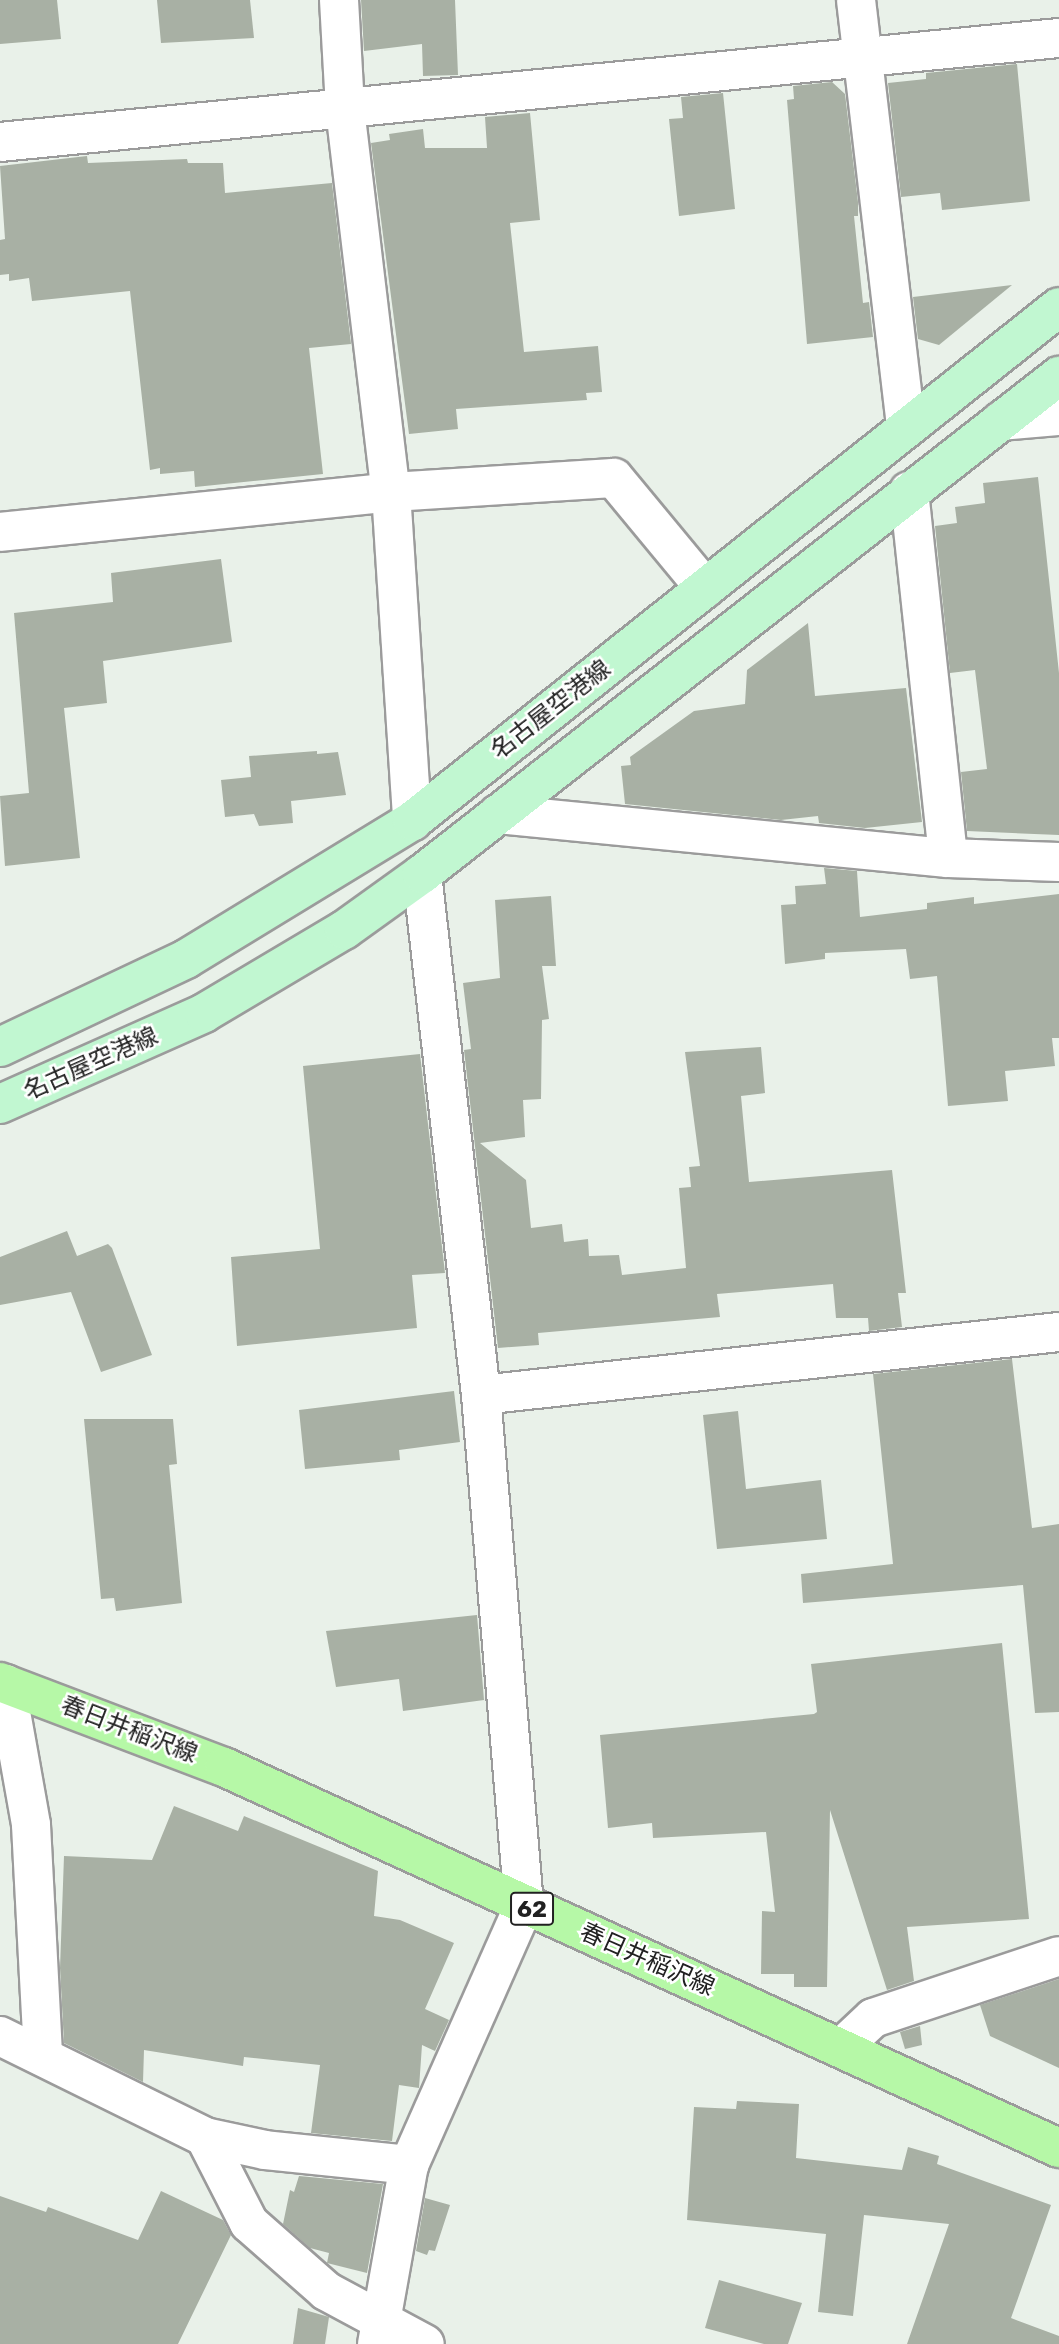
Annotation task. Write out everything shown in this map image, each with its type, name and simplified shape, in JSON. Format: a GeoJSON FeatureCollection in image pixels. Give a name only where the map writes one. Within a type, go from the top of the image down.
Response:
{"type":"FeatureCollection","features":[{"type":"Feature","properties":{"kind":"main road","name":"名古屋空港線"},"geometry":{"type":"LineString","coordinates":[[0,1047],[186,959],[412,821],[1059,307]]}},
{"type":"Feature","properties":{"kind":"main road","name":"名古屋空港線"},"geometry":{"type":"LineString","coordinates":[[0,1104],[204,1013],[344,930],[422,874],[1059,376]]}},
{"type":"Feature","properties":{"kind":"main road","name":"春日井稲沢線"},"geometry":{"type":"LineString","coordinates":[[3,1683],[224,1767],[1059,2148]]}},
{"type":"Feature","properties":{"kind":"street"},"geometry":{"type":"LineString","coordinates":[[339,0],[345,109],[391,492],[412,821]]}},
{"type":"Feature","properties":{"kind":"street"},"geometry":{"type":"LineString","coordinates":[[856,0],[906,428]]}},
{"type":"Feature","properties":{"kind":"street"},"geometry":{"type":"LineString","coordinates":[[0,142],[1059,38]]}},
{"type":"Feature","properties":{"kind":"street"},"geometry":{"type":"LineString","coordinates":[[1001,421],[1059,416]]}},
{"type":"Feature","properties":{"kind":"street"},"geometry":{"type":"LineString","coordinates":[[0,532],[391,492],[614,478],[705,587]]}},
{"type":"Feature","properties":{"kind":"street"},"geometry":{"type":"LineString","coordinates":[[909,491],[948,858]]}},
{"type":"Feature","properties":{"kind":"street"},"geometry":{"type":"LineString","coordinates":[[498,814],[948,858],[1059,862]]}},
{"type":"Feature","properties":{"kind":"street"},"geometry":{"type":"LineString","coordinates":[[379,2333],[409,2165],[524,1905],[481,1395],[422,874]]}},
{"type":"Feature","properties":{"kind":"street"},"geometry":{"type":"LineString","coordinates":[[481,1395],[1059,1332]]}},
{"type":"Feature","properties":{"kind":"street"},"geometry":{"type":"LineString","coordinates":[[3,1683],[31,1825],[43,2057]]}},
{"type":"Feature","properties":{"kind":"street"},"geometry":{"type":"LineString","coordinates":[[842,2047],[873,2018],[1059,1956]]}},
{"type":"Feature","properties":{"kind":"street"},"geometry":{"type":"LineString","coordinates":[[0,2036],[205,2137],[265,2150],[409,2165]]}},
{"type":"Feature","properties":{"kind":"street"},"geometry":{"type":"LineString","coordinates":[[205,2137],[249,2223],[326,2291],[379,2333],[425,2344]]}},
{"type":"Feature","properties":{"kind":"building"},"geometry":{"type":"Polygon","coordinates":[[[0,0],[57,0],[61,39],[0,44],[0,0]]]}},
{"type":"Feature","properties":{"kind":"building"},"geometry":{"type":"Polygon","coordinates":[[[157,0],[250,0],[254,38],[161,43],[157,0]]]}},
{"type":"Feature","properties":{"kind":"building"},"geometry":{"type":"Polygon","coordinates":[[[361,0],[455,0],[458,75],[423,76],[422,44],[364,51],[361,0]]]}},
{"type":"Feature","properties":{"kind":"building"},"geometry":{"type":"Polygon","coordinates":[[[1017,64],[1030,201],[942,210],[940,193],[901,197],[888,83],[926,79],[926,73],[1017,64]]]}},
{"type":"Feature","properties":{"kind":"building"},"geometry":{"type":"Polygon","coordinates":[[[832,82],[845,94],[858,202],[858,216],[854,216],[863,303],[869,302],[873,337],[807,344],[787,100],[794,99],[793,86],[832,82]]]}},
{"type":"Feature","properties":{"kind":"building"},"geometry":{"type":"Polygon","coordinates":[[[723,93],[735,209],[679,216],[669,119],[683,118],[681,97],[723,93]]]}},
{"type":"Feature","properties":{"kind":"building"},"geometry":{"type":"Polygon","coordinates":[[[530,113],[540,220],[510,223],[524,352],[598,346],[602,392],[586,393],[587,400],[456,409],[458,429],[409,434],[371,143],[390,140],[389,134],[423,129],[425,148],[487,148],[485,117],[530,113]]]}},
{"type":"Feature","properties":{"kind":"building"},"geometry":{"type":"Polygon","coordinates":[[[87,156],[88,163],[187,159],[188,163],[223,163],[225,193],[332,183],[351,344],[309,348],[323,474],[195,487],[194,471],[160,474],[160,468],[150,470],[130,291],[32,301],[29,278],[9,281],[9,274],[0,275],[0,240],[5,239],[0,166],[87,156]]]}},
{"type":"Feature","properties":{"kind":"building"},"geometry":{"type":"Polygon","coordinates":[[[1012,285],[939,345],[918,339],[913,297],[1012,285]]]}},
{"type":"Feature","properties":{"kind":"building"},"geometry":{"type":"Polygon","coordinates":[[[1038,477],[1059,673],[1059,835],[967,831],[961,772],[987,769],[975,670],[950,673],[935,526],[957,523],[955,507],[985,503],[983,483],[1038,477]]]}},
{"type":"Feature","properties":{"kind":"building"},"geometry":{"type":"Polygon","coordinates":[[[221,559],[232,642],[103,661],[107,703],[64,708],[80,858],[5,866],[0,796],[29,793],[14,613],[113,602],[111,573],[221,559]]]}},
{"type":"Feature","properties":{"kind":"building"},"geometry":{"type":"Polygon","coordinates":[[[808,623],[815,696],[906,688],[922,822],[865,828],[819,823],[818,816],[781,820],[625,804],[621,766],[631,765],[630,757],[694,711],[745,704],[747,670],[808,623]]]}},
{"type":"Feature","properties":{"kind":"building"},"geometry":{"type":"Polygon","coordinates":[[[317,751],[317,754],[338,752],[346,795],[291,801],[293,823],[259,826],[254,814],[225,817],[221,780],[251,777],[249,756],[317,751]]]}},
{"type":"Feature","properties":{"kind":"building"},"geometry":{"type":"Polygon","coordinates":[[[824,868],[857,871],[860,917],[927,909],[927,903],[974,897],[974,904],[1059,894],[1059,1038],[1052,1038],[1055,1066],[1005,1071],[1008,1101],[948,1106],[937,976],[910,979],[906,949],[825,953],[825,959],[785,964],[781,905],[796,904],[795,886],[826,884],[824,868]]]}},
{"type":"Feature","properties":{"kind":"building"},"geometry":{"type":"Polygon","coordinates":[[[551,896],[556,966],[542,966],[549,1019],[542,1020],[541,1099],[523,1100],[525,1137],[480,1143],[526,1180],[531,1228],[562,1224],[564,1242],[588,1239],[589,1256],[619,1255],[622,1275],[686,1268],[679,1188],[691,1187],[689,1167],[700,1166],[685,1052],[761,1047],[765,1093],[741,1096],[749,1182],[892,1170],[906,1293],[898,1293],[902,1327],[869,1331],[868,1318],[836,1318],[833,1284],[717,1294],[720,1317],[538,1333],[539,1345],[498,1348],[464,1050],[471,1049],[463,983],[500,978],[495,900],[551,896]]]}},
{"type":"Feature","properties":{"kind":"building"},"geometry":{"type":"Polygon","coordinates":[[[420,1054],[445,1273],[412,1275],[417,1328],[237,1346],[231,1257],[320,1249],[303,1066],[420,1054]]]}},
{"type":"Feature","properties":{"kind":"building"},"geometry":{"type":"Polygon","coordinates":[[[67,1231],[77,1256],[108,1244],[112,1248],[152,1355],[101,1372],[71,1292],[0,1305],[0,1257],[67,1231]]]}},
{"type":"Feature","properties":{"kind":"building"},"geometry":{"type":"Polygon","coordinates":[[[1012,1359],[1032,1528],[1059,1524],[1059,1712],[1035,1713],[1023,1585],[803,1603],[801,1574],[893,1564],[873,1374],[1012,1359]]]}},
{"type":"Feature","properties":{"kind":"building"},"geometry":{"type":"Polygon","coordinates":[[[454,1391],[460,1442],[399,1450],[400,1460],[305,1469],[299,1410],[454,1391]]]}},
{"type":"Feature","properties":{"kind":"building"},"geometry":{"type":"Polygon","coordinates":[[[738,1411],[746,1489],[821,1480],[827,1539],[717,1549],[703,1415],[738,1411]]]}},
{"type":"Feature","properties":{"kind":"building"},"geometry":{"type":"Polygon","coordinates":[[[84,1419],[173,1419],[177,1464],[169,1465],[182,1603],[116,1611],[114,1598],[101,1599],[84,1419]]]}},
{"type":"Feature","properties":{"kind":"building"},"geometry":{"type":"Polygon","coordinates":[[[477,1615],[484,1700],[403,1711],[399,1679],[336,1687],[326,1631],[477,1615]]]}},
{"type":"Feature","properties":{"kind":"building"},"geometry":{"type":"Polygon","coordinates":[[[1002,1643],[1029,1919],[907,1927],[914,1981],[887,1990],[830,1810],[827,1987],[794,1987],[794,1974],[761,1974],[762,1911],[775,1912],[766,1832],[653,1838],[652,1823],[608,1828],[600,1735],[814,1714],[817,1712],[811,1664],[1002,1643]]]}},
{"type":"Feature","properties":{"kind":"building"},"geometry":{"type":"Polygon","coordinates":[[[174,1806],[238,1831],[244,1816],[378,1871],[374,1916],[400,1920],[454,1943],[425,2009],[449,2020],[435,2051],[422,2045],[419,2088],[399,2085],[392,2141],[311,2133],[320,2065],[244,2057],[243,2066],[144,2050],[143,2082],[64,2043],[60,1968],[64,1856],[152,1860],[174,1806]]]}},
{"type":"Feature","properties":{"kind":"building"},"geometry":{"type":"Polygon","coordinates":[[[1059,1979],[1059,2068],[990,2036],[980,2005],[1059,1979]]]}},
{"type":"Feature","properties":{"kind":"building"},"geometry":{"type":"Polygon","coordinates":[[[920,2026],[922,2045],[905,2049],[900,2032],[920,2026]]]}},
{"type":"Feature","properties":{"kind":"building"},"geometry":{"type":"Polygon","coordinates":[[[737,2101],[799,2104],[796,2158],[902,2170],[908,2147],[939,2156],[937,2164],[1051,2205],[1011,2318],[1059,2336],[1059,2344],[907,2344],[949,2224],[864,2215],[853,2316],[818,2312],[826,2234],[687,2220],[694,2107],[736,2109],[737,2101]]]}},
{"type":"Feature","properties":{"kind":"building"},"geometry":{"type":"Polygon","coordinates":[[[299,2176],[383,2184],[367,2273],[327,2263],[329,2253],[310,2248],[283,2224],[290,2190],[294,2192],[299,2176]]]}},
{"type":"Feature","properties":{"kind":"building"},"geometry":{"type":"Polygon","coordinates":[[[161,2191],[223,2220],[231,2235],[178,2344],[0,2344],[0,2196],[46,2212],[48,2207],[138,2240],[161,2191]]]}},
{"type":"Feature","properties":{"kind":"building"},"geometry":{"type":"Polygon","coordinates":[[[425,2198],[450,2205],[435,2251],[429,2250],[427,2255],[416,2251],[425,2198]]]}},
{"type":"Feature","properties":{"kind":"building"},"geometry":{"type":"Polygon","coordinates":[[[719,2280],[802,2303],[788,2344],[764,2344],[705,2328],[719,2280]]]}},
{"type":"Feature","properties":{"kind":"building"},"geometry":{"type":"Polygon","coordinates":[[[298,2308],[329,2317],[325,2344],[293,2344],[298,2308]]]}}]}
